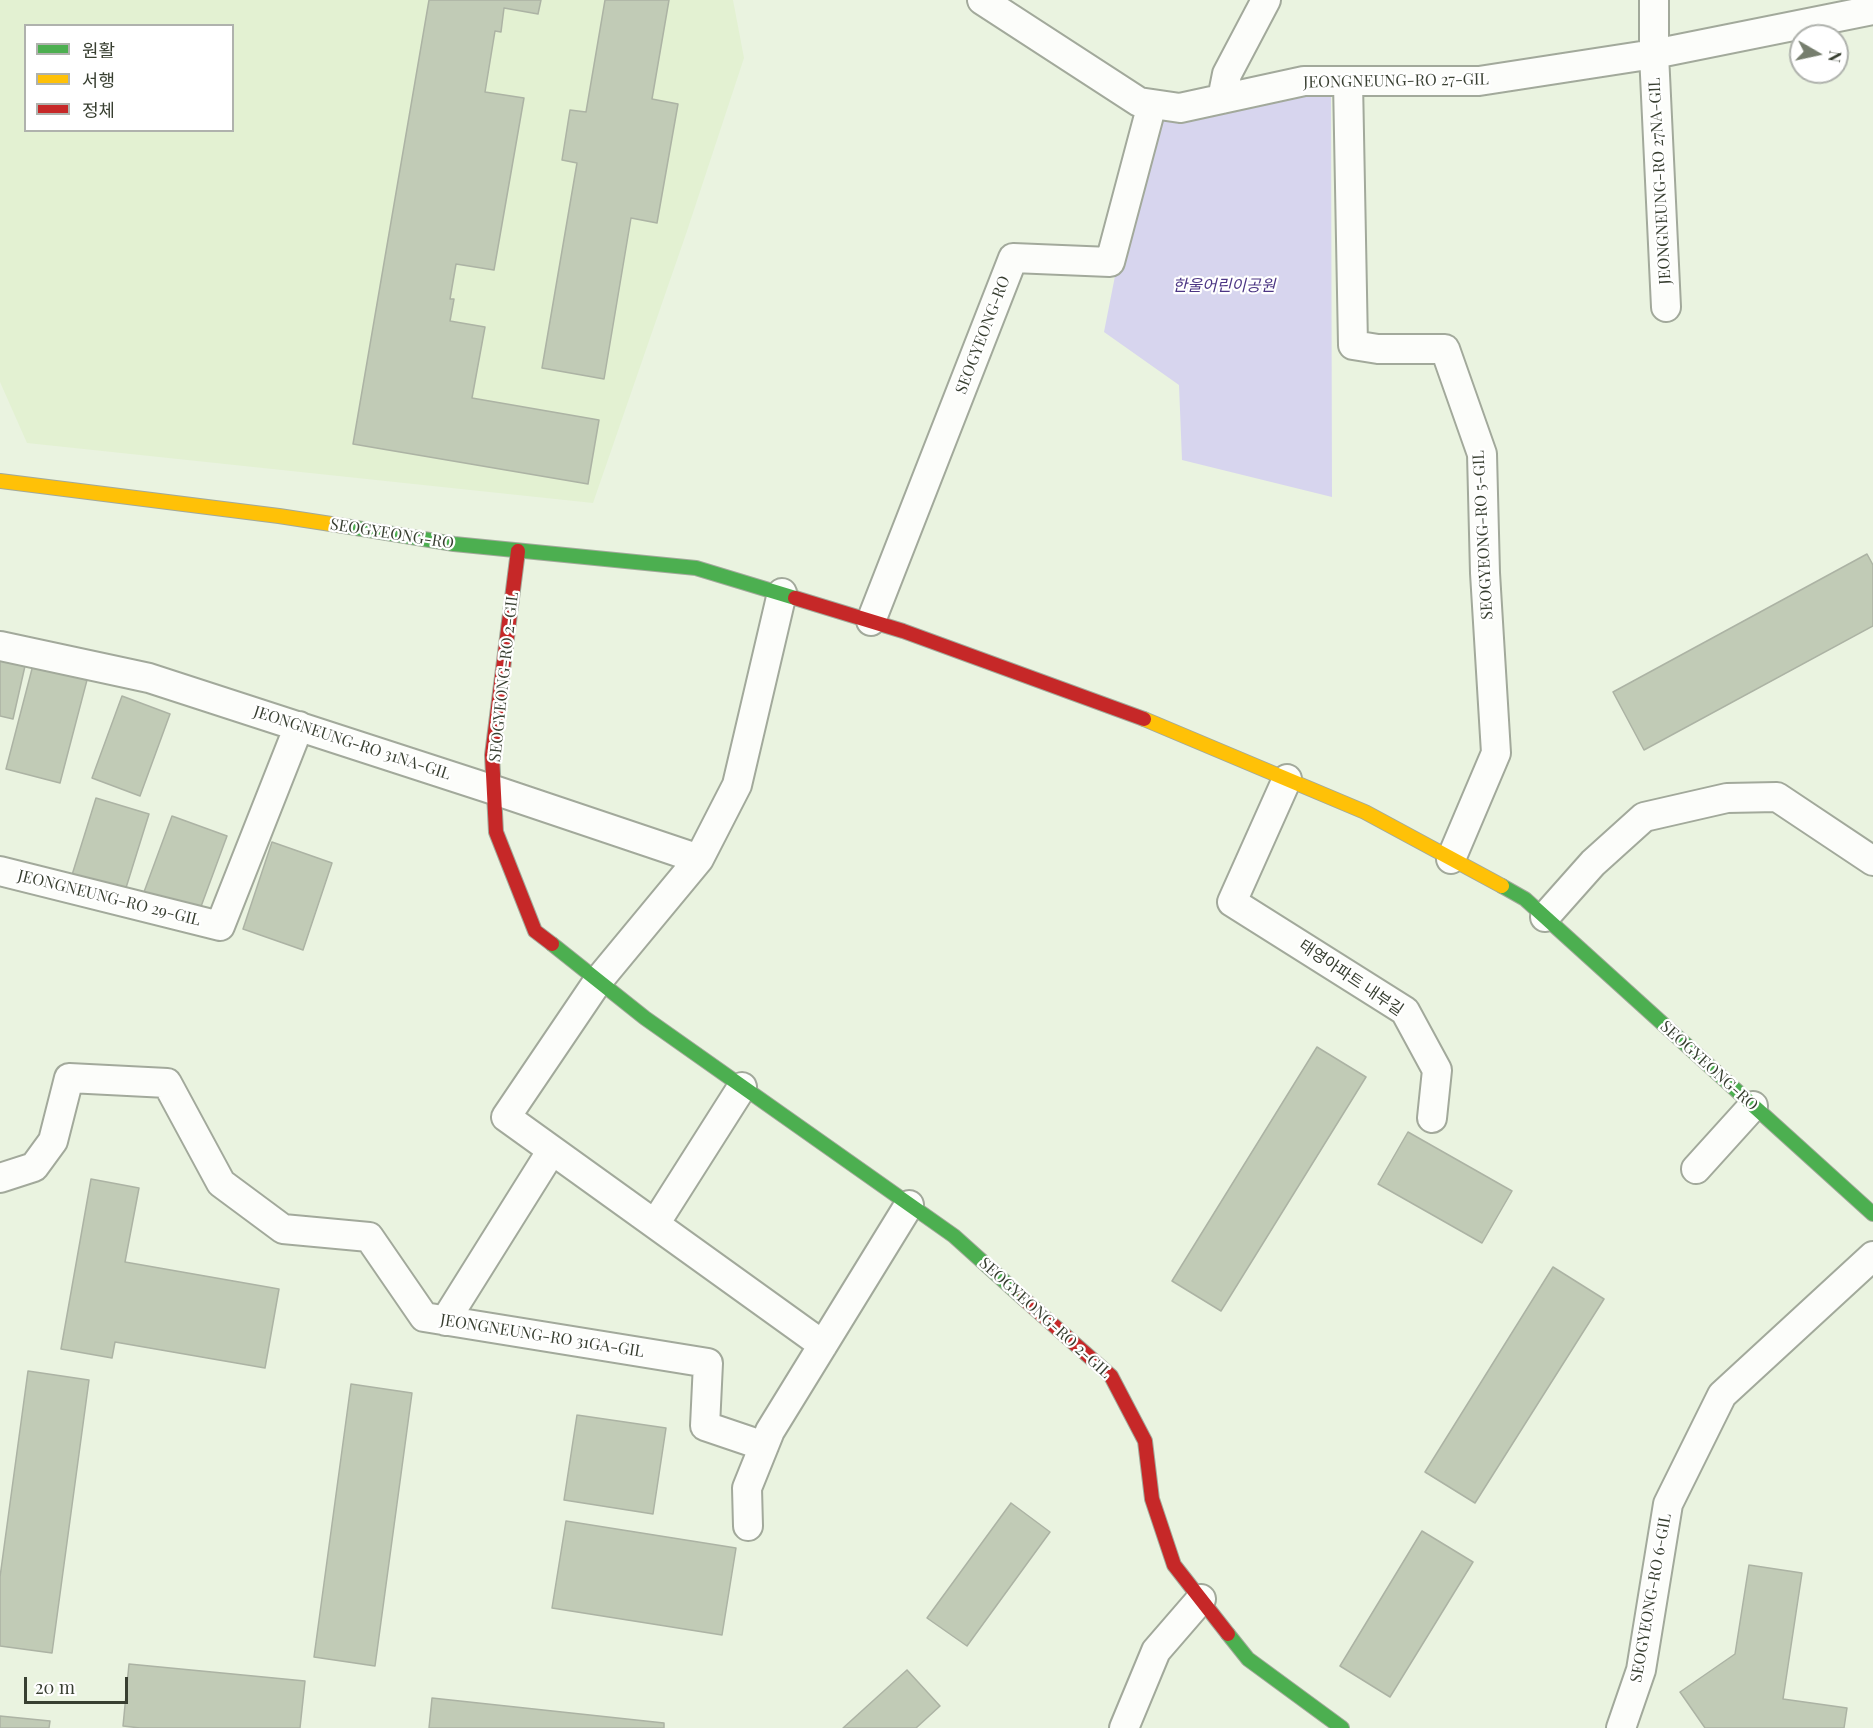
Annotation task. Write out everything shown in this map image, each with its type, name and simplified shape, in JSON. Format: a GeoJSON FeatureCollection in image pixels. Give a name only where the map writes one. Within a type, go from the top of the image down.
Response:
{"type":"FeatureCollection","features":[{"type":"Feature","properties":{"kind":"street","name":"JEONGNEUNG-RO 27-GIL"},"geometry":{"type":"LineString","coordinates":[[982,0],[1139,102],[1180,108],[1304,81],[1479,81],[1654,54],[1873,10]]}},
{"type":"Feature","properties":{"kind":"street"},"geometry":{"type":"LineString","coordinates":[[1222,99],[1227,74],[1266,0]]}},
{"type":"Feature","properties":{"kind":"street","name":"JEONGNEUNG-RO 27NA-GIL"},"geometry":{"type":"LineString","coordinates":[[1654,0],[1654,54],[1666,307]]}},
{"type":"Feature","properties":{"kind":"street","name":"SEOGYEONG-RO 5-GIL"},"geometry":{"type":"LineString","coordinates":[[1348,81],[1353,345],[1378,349],[1445,349],[1482,454],[1485,573],[1496,753],[1451,859]]}},
{"type":"Feature","properties":{"kind":"street","name":"SEOGYEONG-RO"},"geometry":{"type":"LineString","coordinates":[[871,621],[1013,258],[1110,262],[1152,104]]}},
{"type":"Feature","properties":{"kind":"street","name":"SEOGYEONG-RO"},"geometry":{"type":"LineString","coordinates":[[0,481],[279,516],[454,544],[696,568],[871,621],[1136,716],[1365,812],[1526,900],[1873,1214]]}},
{"type":"Feature","properties":{"kind":"street","name":"SEOGYEONG-RO 2-GIL"},"geometry":{"type":"LineString","coordinates":[[518,551],[492,755],[496,832],[535,931],[645,1018],[954,1236],[1111,1376],[1144,1441],[1152,1499],[1174,1564],[1248,1659],[1342,1728]]}},
{"type":"Feature","properties":{"kind":"street"},"geometry":{"type":"LineString","coordinates":[[782,593],[737,785],[699,859],[598,981],[506,1118],[823,1345]]}},
{"type":"Feature","properties":{"kind":"street","name":"JEONGNEUNG-RO 31NA-GIL"},"geometry":{"type":"LineString","coordinates":[[0,646],[149,678],[699,859]]}},
{"type":"Feature","properties":{"kind":"street","name":"JEONGNEUNG-RO 29-GIL"},"geometry":{"type":"LineString","coordinates":[[0,871],[220,926],[299,726]]}},
{"type":"Feature","properties":{"kind":"street","name":"태영아파트 내부길"},"geometry":{"type":"LineString","coordinates":[[1287,779],[1232,902],[1405,1011],[1437,1070],[1432,1118]]}},
{"type":"Feature","properties":{"kind":"street"},"geometry":{"type":"LineString","coordinates":[[1545,917],[1593,863],[1644,817],[1727,798],[1777,797],[1873,861]]}},
{"type":"Feature","properties":{"kind":"street","name":"JEONGNEUNG-RO 31GA-GIL"},"geometry":{"type":"LineString","coordinates":[[0,1178],[34,1167],[46,1150],[52,1141],[69,1078],[167,1083],[220,1183],[283,1229],[369,1238],[424,1317],[708,1363],[705,1425],[764,1446]]}},
{"type":"Feature","properties":{"kind":"street"},"geometry":{"type":"LineString","coordinates":[[655,1224],[742,1087]]}},
{"type":"Feature","properties":{"kind":"street"},"geometry":{"type":"LineString","coordinates":[[1696,1169],[1753,1106]]}},
{"type":"Feature","properties":{"kind":"street"},"geometry":{"type":"LineString","coordinates":[[445,1321],[552,1150]]}},
{"type":"Feature","properties":{"kind":"street"},"geometry":{"type":"LineString","coordinates":[[748,1526],[747,1488],[770,1431],[909,1205]]}},
{"type":"Feature","properties":{"kind":"street","name":"SEOGYEONG-RO 6-GIL"},"geometry":{"type":"LineString","coordinates":[[1621,1728],[1641,1671],[1668,1504],[1722,1395],[1873,1256]]}},
{"type":"Feature","properties":{"kind":"street"},"geometry":{"type":"LineString","coordinates":[[1124,1728],[1156,1650],[1201,1599]]}},
{"type":"Feature","properties":{"kind":"shaded area"},"geometry":{"type":"Polygon","coordinates":[[[0,0],[733,0],[744,58],[593,503],[27,443],[0,382],[0,0]]]}},
{"type":"Feature","properties":{"kind":"green space","name":"한울어린이공원"},"geometry":{"type":"Polygon","coordinates":[[[1303,95],[1331,96],[1332,497],[1182,460],[1179,385],[1104,332],[1115,276],[1162,118],[1303,95]]]}},
{"type":"Feature","properties":{"kind":"building"},"geometry":{"type":"Polygon","coordinates":[[[429,0],[541,0],[538,14],[504,8],[501,32],[495,31],[485,92],[524,98],[494,270],[456,264],[450,299],[454,299],[450,321],[485,327],[472,398],[599,420],[588,484],[353,444],[429,0]]]}},
{"type":"Feature","properties":{"kind":"building"},"geometry":{"type":"Polygon","coordinates":[[[605,0],[669,0],[652,99],[678,104],[657,223],[631,218],[604,379],[542,368],[577,163],[562,160],[570,110],[586,112],[605,0]]]}},
{"type":"Feature","properties":{"kind":"building"},"geometry":{"type":"Polygon","coordinates":[[[1867,554],[1873,565],[1873,626],[1644,750],[1613,692],[1867,554]]]}},
{"type":"Feature","properties":{"kind":"building"},"geometry":{"type":"Polygon","coordinates":[[[0,660],[25,666],[13,719],[0,716],[0,660]]]}},
{"type":"Feature","properties":{"kind":"building"},"geometry":{"type":"Polygon","coordinates":[[[33,665],[87,680],[60,783],[6,769],[33,665]]]}},
{"type":"Feature","properties":{"kind":"building"},"geometry":{"type":"Polygon","coordinates":[[[122,696],[170,714],[140,796],[92,778],[122,696]]]}},
{"type":"Feature","properties":{"kind":"building"},"geometry":{"type":"Polygon","coordinates":[[[96,798],[149,814],[125,891],[72,875],[96,798]]]}},
{"type":"Feature","properties":{"kind":"building"},"geometry":{"type":"Polygon","coordinates":[[[172,816],[227,836],[199,912],[144,892],[172,816]]]}},
{"type":"Feature","properties":{"kind":"building"},"geometry":{"type":"Polygon","coordinates":[[[272,842],[332,863],[303,950],[243,929],[272,842]]]}},
{"type":"Feature","properties":{"kind":"building"},"geometry":{"type":"Polygon","coordinates":[[[1317,1047],[1366,1077],[1221,1311],[1172,1281],[1317,1047]]]}},
{"type":"Feature","properties":{"kind":"building"},"geometry":{"type":"Polygon","coordinates":[[[1408,1132],[1512,1191],[1482,1243],[1378,1184],[1408,1132]]]}},
{"type":"Feature","properties":{"kind":"building"},"geometry":{"type":"Polygon","coordinates":[[[91,1179],[139,1188],[125,1262],[279,1289],[265,1368],[115,1342],[112,1358],[61,1349],[91,1179]]]}},
{"type":"Feature","properties":{"kind":"building"},"geometry":{"type":"Polygon","coordinates":[[[1553,1267],[1604,1299],[1475,1503],[1425,1472],[1553,1267]]]}},
{"type":"Feature","properties":{"kind":"building"},"geometry":{"type":"Polygon","coordinates":[[[28,1371],[89,1380],[52,1653],[0,1646],[0,1577],[28,1371]]]}},
{"type":"Feature","properties":{"kind":"building"},"geometry":{"type":"Polygon","coordinates":[[[351,1384],[412,1393],[375,1666],[314,1657],[351,1384]]]}},
{"type":"Feature","properties":{"kind":"building"},"geometry":{"type":"Polygon","coordinates":[[[577,1415],[666,1428],[653,1514],[564,1500],[577,1415]]]}},
{"type":"Feature","properties":{"kind":"building"},"geometry":{"type":"Polygon","coordinates":[[[1011,1503],[1050,1532],[967,1646],[927,1618],[1011,1503]]]}},
{"type":"Feature","properties":{"kind":"building"},"geometry":{"type":"Polygon","coordinates":[[[566,1521],[736,1548],[722,1635],[552,1608],[566,1521]]]}},
{"type":"Feature","properties":{"kind":"building"},"geometry":{"type":"Polygon","coordinates":[[[1422,1531],[1473,1562],[1390,1697],[1340,1666],[1422,1531]]]}},
{"type":"Feature","properties":{"kind":"building"},"geometry":{"type":"Polygon","coordinates":[[[1749,1565],[1802,1573],[1783,1699],[1847,1708],[1844,1728],[1705,1728],[1680,1692],[1735,1654],[1749,1565]]]}},
{"type":"Feature","properties":{"kind":"building"},"geometry":{"type":"Polygon","coordinates":[[[129,1664],[305,1681],[300,1728],[140,1728],[123,1726],[129,1664]]]}},
{"type":"Feature","properties":{"kind":"building"},"geometry":{"type":"Polygon","coordinates":[[[907,1670],[940,1706],[916,1728],[843,1728],[907,1670]]]}},
{"type":"Feature","properties":{"kind":"building"},"geometry":{"type":"Polygon","coordinates":[[[432,1698],[664,1723],[664,1728],[429,1728],[432,1698]]]}},
{"type":"Feature","properties":{"kind":"building"},"geometry":{"type":"Polygon","coordinates":[[[0,1716],[50,1721],[49,1728],[0,1728],[0,1716]]]}},
{"type":"Feature","properties":{"kind":"traffic: fast"},"geometry":{"type":"LineString","coordinates":[[344,526],[454,544],[696,568],[795,598]]}},
{"type":"Feature","properties":{"kind":"traffic: fast"},"geometry":{"type":"LineString","coordinates":[[1502,886],[1525,899],[1873,1214]]}},
{"type":"Feature","properties":{"kind":"traffic: fast"},"geometry":{"type":"LineString","coordinates":[[552,944],[645,1018],[954,1236],[1024,1299]]}},
{"type":"Feature","properties":{"kind":"traffic: fast"},"geometry":{"type":"LineString","coordinates":[[1228,1634],[1248,1659],[1342,1728]]}},
{"type":"Feature","properties":{"kind":"traffic: slow"},"geometry":{"type":"LineString","coordinates":[[0,481],[344,526]]}},
{"type":"Feature","properties":{"kind":"traffic: slow"},"geometry":{"type":"LineString","coordinates":[[1144,719],[1365,812],[1502,886]]}},
{"type":"Feature","properties":{"kind":"traffic: jam"},"geometry":{"type":"LineString","coordinates":[[518,551],[492,755],[496,832],[535,931],[552,944]]}},
{"type":"Feature","properties":{"kind":"traffic: jam"},"geometry":{"type":"LineString","coordinates":[[795,598],[903,631],[1144,719]]}},
{"type":"Feature","properties":{"kind":"traffic: jam"},"geometry":{"type":"LineString","coordinates":[[1024,1299],[1111,1376],[1145,1441],[1152,1499],[1174,1565],[1228,1634]]}}]}
